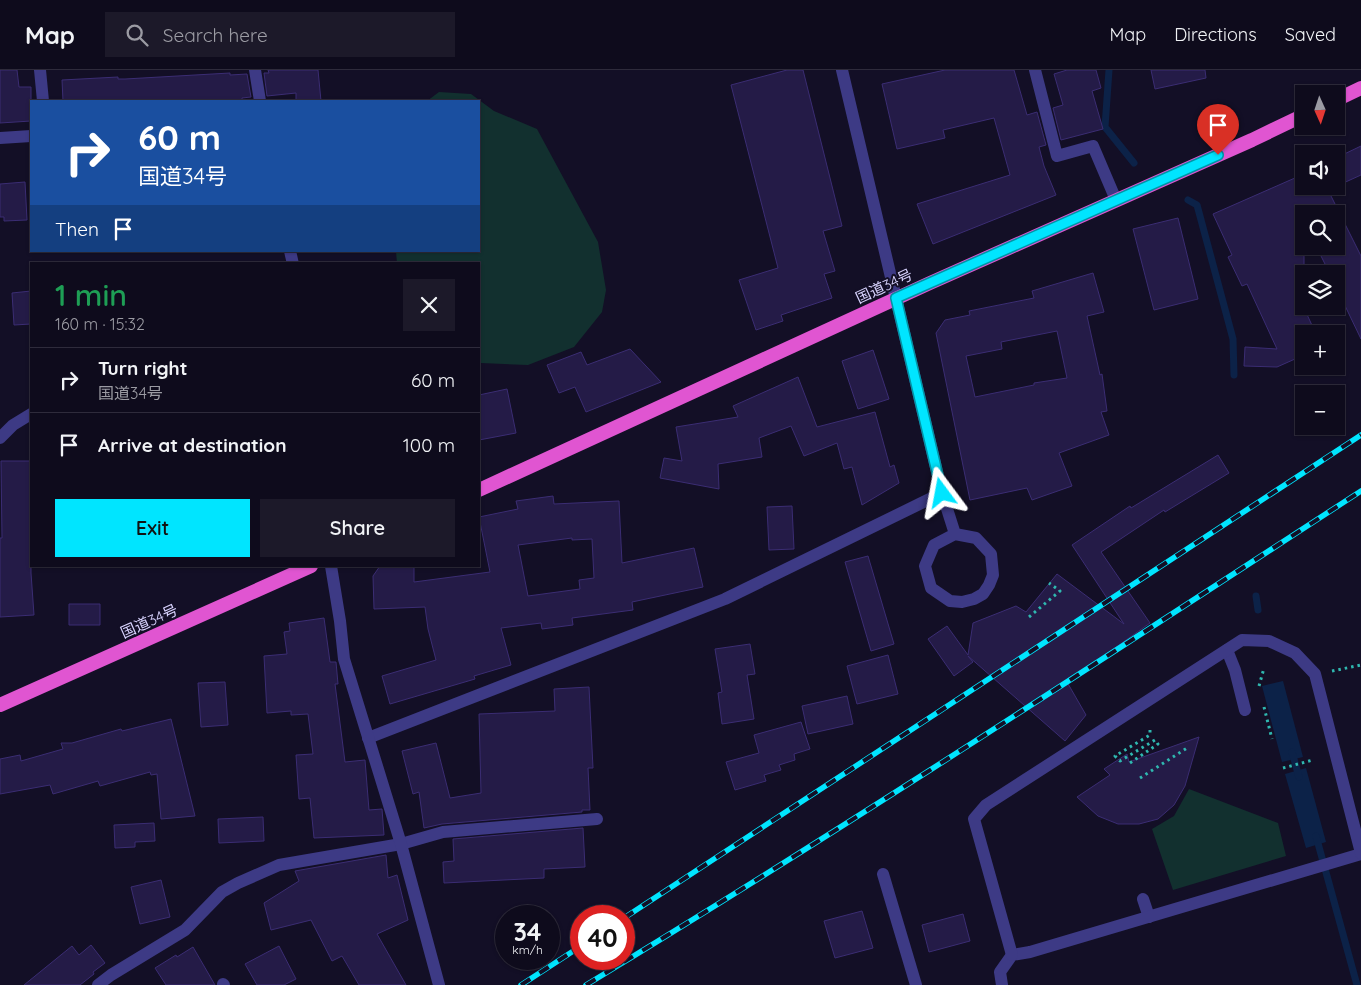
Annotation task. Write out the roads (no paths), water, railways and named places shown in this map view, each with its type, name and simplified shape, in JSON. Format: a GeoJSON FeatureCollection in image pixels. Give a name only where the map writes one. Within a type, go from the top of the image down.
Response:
{"type":"FeatureCollection","features":[{"type":"Feature","properties":{"kind":"highway"},"geometry":{"type":"LineString","coordinates":[[1345,96],[1361,88]]}},
{"type":"Feature","properties":{"kind":"highway","name":"国道34号"},"geometry":{"type":"LineString","coordinates":[[480,490],[896,298],[1295,119]]}},
{"type":"Feature","properties":{"kind":"highway","name":"国道34号"},"geometry":{"type":"LineString","coordinates":[[0,705],[309,567]]}},
{"type":"Feature","properties":{"kind":"street"},"geometry":{"type":"LineString","coordinates":[[40,70],[43,100]]}},
{"type":"Feature","properties":{"kind":"street"},"geometry":{"type":"LineString","coordinates":[[255,70],[260,100]]}},
{"type":"Feature","properties":{"kind":"street"},"geometry":{"type":"LineString","coordinates":[[842,70],[942,493],[955,534]]}},
{"type":"Feature","properties":{"kind":"street"},"geometry":{"type":"LineString","coordinates":[[1035,70],[1056,156],[1093,146],[1116,200]]}},
{"type":"Feature","properties":{"kind":"street"},"geometry":{"type":"LineString","coordinates":[[0,138],[30,136]]}},
{"type":"Feature","properties":{"kind":"street"},"geometry":{"type":"LineString","coordinates":[[0,438],[13,425],[30,415]]}},
{"type":"Feature","properties":{"kind":"street"},"geometry":{"type":"LineString","coordinates":[[368,738],[725,599],[942,493]]}},
{"type":"Feature","properties":{"kind":"street"},"geometry":{"type":"LineString","coordinates":[[955,534],[976,538],[991,554],[993,575],[983,594],[974,600],[950,602],[931,588],[925,566],[934,545],[955,534]]}},
{"type":"Feature","properties":{"kind":"street"},"geometry":{"type":"LineString","coordinates":[[331,567],[344,659],[401,844],[439,985]]}},
{"type":"Feature","properties":{"kind":"street"},"geometry":{"type":"LineString","coordinates":[[1002,985],[1000,972],[1012,955],[1030,952],[1361,853],[1315,674],[1295,653],[1269,641],[1242,640],[986,805],[974,819],[1012,955]]}},
{"type":"Feature","properties":{"kind":"street"},"geometry":{"type":"LineString","coordinates":[[1227,650],[1235,670],[1245,710]]}},
{"type":"Feature","properties":{"kind":"street"},"geometry":{"type":"LineString","coordinates":[[98,985],[111,975],[185,930],[222,892],[279,864],[401,844],[443,832],[598,819]]}},
{"type":"Feature","properties":{"kind":"street"},"geometry":{"type":"LineString","coordinates":[[883,874],[916,985]]}},
{"type":"Feature","properties":{"kind":"street"},"geometry":{"type":"LineString","coordinates":[[1142,899],[1149,917]]}},
{"type":"Feature","properties":{"kind":"water"},"geometry":{"type":"Polygon","coordinates":[[[1283,681],[1303,757],[1282,762],[1262,686],[1283,681]]]}},
{"type":"Feature","properties":{"kind":"water"},"geometry":{"type":"Polygon","coordinates":[[[1306,768],[1326,842],[1306,848],[1285,774],[1306,768]]]}},
{"type":"Feature","properties":{"kind":"waterway"},"geometry":{"type":"LineString","coordinates":[[1109,70],[1105,127],[1134,163]]}},
{"type":"Feature","properties":{"kind":"waterway"},"geometry":{"type":"LineString","coordinates":[[1188,200],[1197,205],[1233,339],[1234,375]]}},
{"type":"Feature","properties":{"kind":"waterway"},"geometry":{"type":"LineString","coordinates":[[1256,596],[1258,610]]}},
{"type":"Feature","properties":{"kind":"waterway"},"geometry":{"type":"LineString","coordinates":[[1292,752],[1299,777]]}},
{"type":"Feature","properties":{"kind":"waterway"},"geometry":{"type":"LineString","coordinates":[[1316,836],[1357,985]]}},
{"type":"Feature","properties":{"kind":"railway"},"geometry":{"type":"LineString","coordinates":[[635,911],[1361,435]]}},
{"type":"Feature","properties":{"kind":"railway"},"geometry":{"type":"LineString","coordinates":[[586,985],[879,803],[1361,491]]}},
{"type":"Feature","properties":{"kind":"railway"},"geometry":{"type":"LineString","coordinates":[[521,985],[570,953]]}}]}
